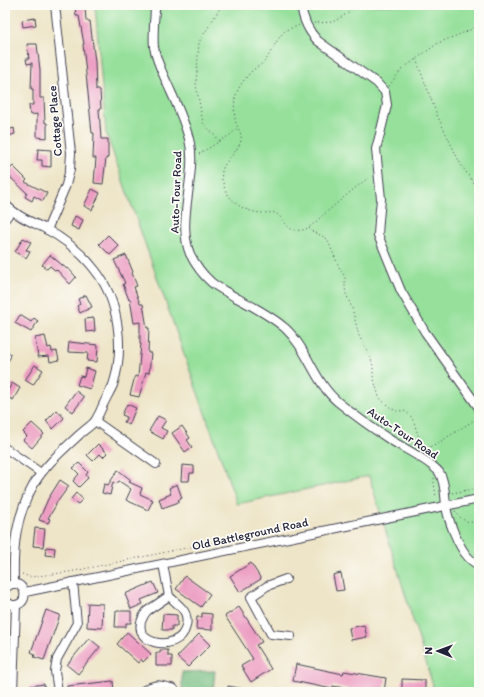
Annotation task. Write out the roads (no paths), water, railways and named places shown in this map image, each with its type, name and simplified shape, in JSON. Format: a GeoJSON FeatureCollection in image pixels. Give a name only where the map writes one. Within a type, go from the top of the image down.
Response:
{"type":"FeatureCollection","features":[{"type":"Feature","properties":{"kind":"street","name":"Cottage Place"},"geometry":{"type":"LineString","coordinates":[[48,230],[66,186],[70,170],[71,153],[55,5]]}},
{"type":"Feature","properties":{"kind":"street","name":"Auto-Tour Road"},"geometry":{"type":"LineString","coordinates":[[156,5],[154,48],[158,62],[181,114],[189,141],[191,159],[186,240],[198,268],[210,282],[272,318],[285,329],[295,339],[321,382],[336,401],[389,439],[420,457],[440,473],[450,507],[448,514],[458,542],[468,557],[479,566]]}},
{"type":"Feature","properties":{"kind":"street"},"geometry":{"type":"LineString","coordinates":[[301,5],[305,23],[318,42],[378,83],[385,92],[387,105],[376,149],[382,199],[378,220],[378,235],[401,291],[425,332],[479,408]]}},
{"type":"Feature","properties":{"kind":"street"},"geometry":{"type":"LineString","coordinates":[[5,204],[11,211],[48,230],[66,242],[96,270],[106,287],[113,306],[118,324],[119,348],[113,386],[95,420],[41,473],[24,502],[19,517],[14,542],[14,584]]}},
{"type":"Feature","properties":{"kind":"street"},"geometry":{"type":"LineString","coordinates":[[5,219],[11,211]]}},
{"type":"Feature","properties":{"kind":"street"},"geometry":{"type":"LineString","coordinates":[[95,420],[156,464]]}},
{"type":"Feature","properties":{"kind":"street"},"geometry":{"type":"LineString","coordinates":[[5,448],[41,473]]}},
{"type":"Feature","properties":{"kind":"street","name":"Old Battleground Road"},"geometry":{"type":"LineString","coordinates":[[25,592],[450,507],[479,499]]}},
{"type":"Feature","properties":{"kind":"street"},"geometry":{"type":"LineString","coordinates":[[163,564],[168,596],[184,611],[187,622],[185,631],[178,638],[165,644],[149,641],[141,633],[140,627],[145,615],[151,608],[168,596]]}},
{"type":"Feature","properties":{"kind":"street"},"geometry":{"type":"LineString","coordinates":[[286,579],[267,586],[251,597],[271,634],[291,636]]}},
{"type":"Feature","properties":{"kind":"street"},"geometry":{"type":"LineString","coordinates":[[58,692],[55,671],[57,659],[77,623],[74,582]]}},
{"type":"Feature","properties":{"kind":"street"},"geometry":{"type":"LineString","coordinates":[[5,589],[14,584],[21,586],[25,592],[24,599],[19,604],[9,604],[5,600]]}},
{"type":"Feature","properties":{"kind":"street"},"geometry":{"type":"LineString","coordinates":[[13,692],[16,605]]}},
{"type":"Feature","properties":{"kind":"street"},"geometry":{"type":"LineString","coordinates":[[141,692],[158,684],[174,689]]}}]}
